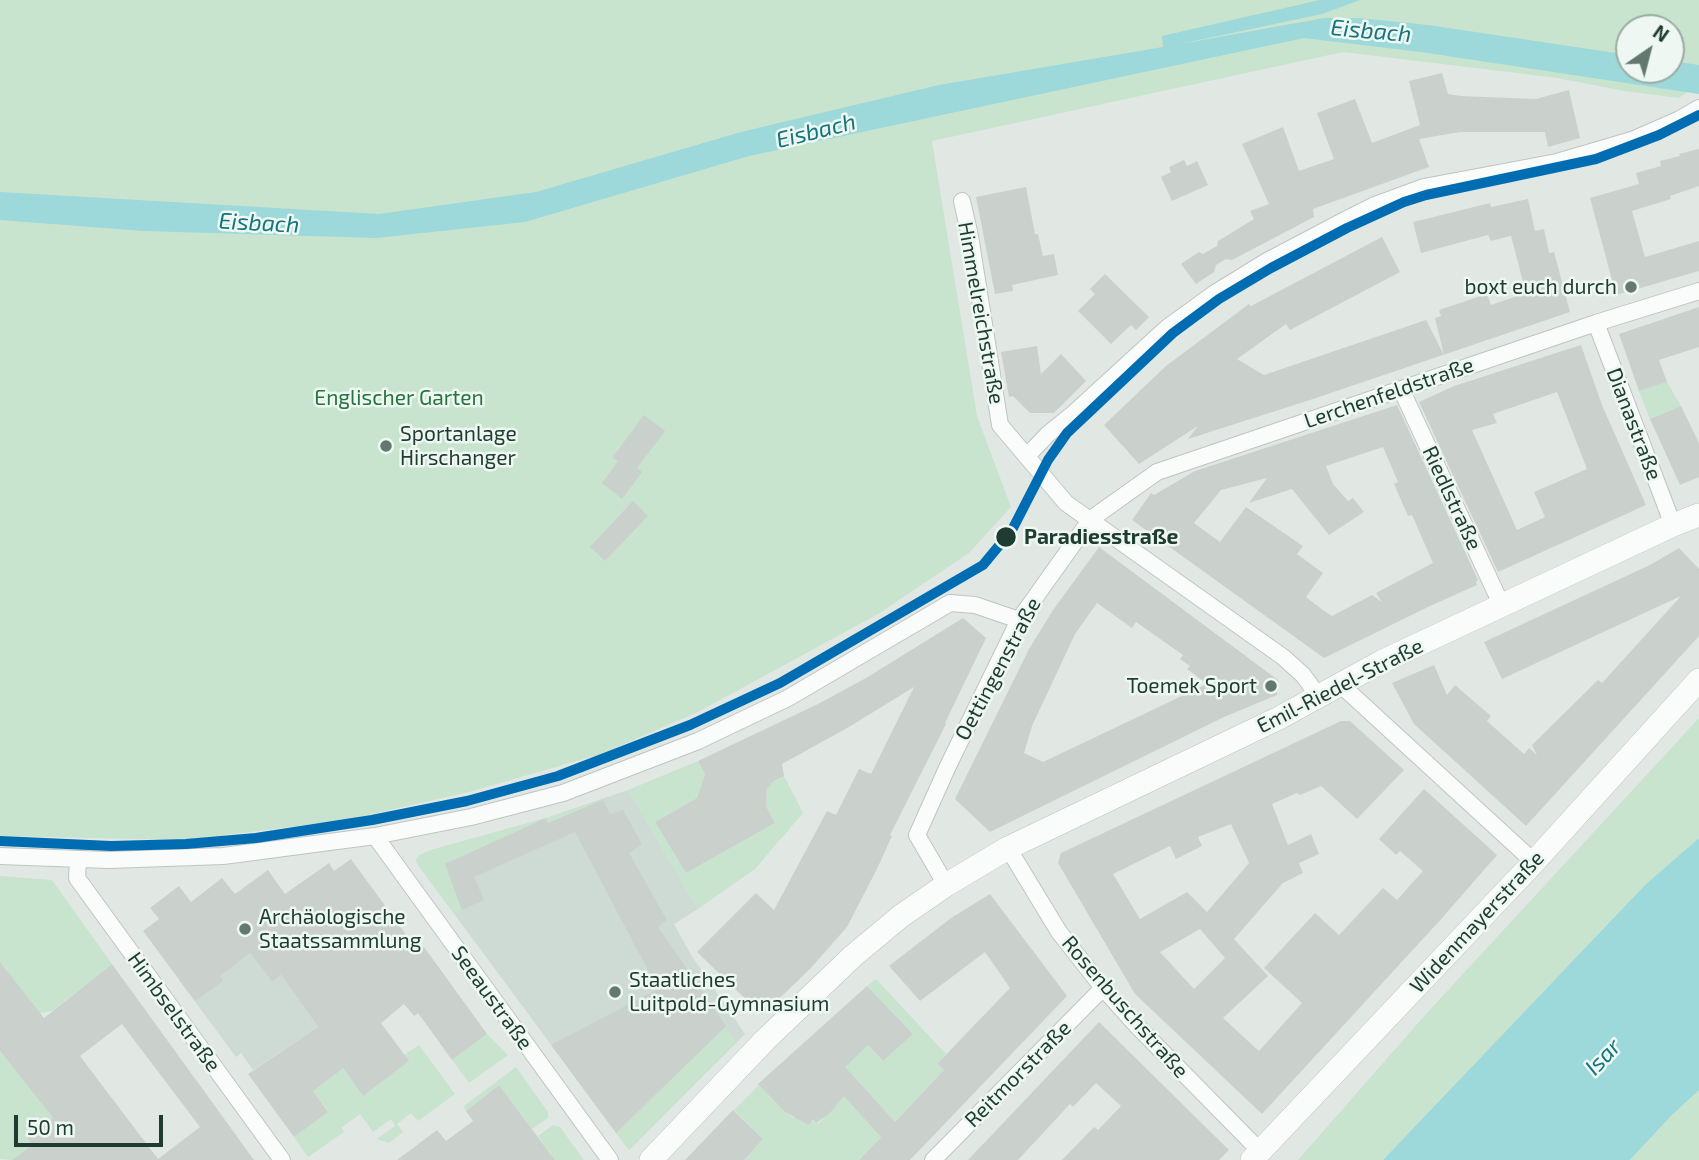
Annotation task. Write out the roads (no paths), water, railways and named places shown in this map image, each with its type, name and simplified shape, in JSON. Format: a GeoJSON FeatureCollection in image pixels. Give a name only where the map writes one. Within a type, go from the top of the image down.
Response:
{"type":"FeatureCollection","features":[{"type":"Feature","properties":{"kind":"main road"},"geometry":{"type":"LineString","coordinates":[[1673,525],[1699,515]]}},
{"type":"Feature","properties":{"kind":"main road","name":"Emil-Riedel-Straße"},"geometry":{"type":"LineString","coordinates":[[1008,848],[1319,697],[1381,662],[1673,525]]}},
{"type":"Feature","properties":{"kind":"main road","name":"Widenmayerstraße"},"geometry":{"type":"LineString","coordinates":[[1256,1156],[1534,862],[1699,680]]}},
{"type":"Feature","properties":{"kind":"main road"},"geometry":{"type":"LineString","coordinates":[[650,1160],[765,1040],[853,956],[901,916],[1008,848]]}},
{"type":"Feature","properties":{"kind":"street"},"geometry":{"type":"LineString","coordinates":[[1319,697],[1294,666],[1066,503],[1027,456],[1168,327],[1215,293],[1343,221],[1374,205],[1424,187],[1557,162],[1632,139],[1699,108]]}},
{"type":"Feature","properties":{"kind":"street","name":"Himmelreichstraße"},"geometry":{"type":"LineString","coordinates":[[962,201],[1000,425],[1027,456]]}},
{"type":"Feature","properties":{"kind":"street","name":"Lerchenfeldstraße"},"geometry":{"type":"LineString","coordinates":[[1091,519],[1157,472],[1699,290]]}},
{"type":"Feature","properties":{"kind":"street","name":"Dianastraße"},"geometry":{"type":"LineString","coordinates":[[1596,323],[1673,525]]}},
{"type":"Feature","properties":{"kind":"street","name":"Riedlstraße"},"geometry":{"type":"LineString","coordinates":[[1401,389],[1502,606]]}},
{"type":"Feature","properties":{"kind":"street","name":"Oettingenstraße"},"geometry":{"type":"LineString","coordinates":[[946,885],[917,835],[1019,620],[1091,519]]}},
{"type":"Feature","properties":{"kind":"street"},"geometry":{"type":"LineString","coordinates":[[0,856],[78,860],[223,856],[424,828],[563,793],[656,759],[788,698],[950,603],[975,605],[1019,620]]}},
{"type":"Feature","properties":{"kind":"street"},"geometry":{"type":"LineString","coordinates":[[1340,684],[1534,862]]}},
{"type":"Feature","properties":{"kind":"street","name":"Seeaustraße"},"geometry":{"type":"LineString","coordinates":[[375,836],[610,1160]]}},
{"type":"Feature","properties":{"kind":"street","name":"Rosenbuschstraße"},"geometry":{"type":"LineString","coordinates":[[1008,848],[1059,932],[1103,988],[1256,1156]]}},
{"type":"Feature","properties":{"kind":"street","name":"Himbselstraße"},"geometry":{"type":"LineString","coordinates":[[78,860],[77,878],[282,1160]]}},
{"type":"Feature","properties":{"kind":"street","name":"Reitmorstraße"},"geometry":{"type":"LineString","coordinates":[[933,1160],[1103,988]]}},
{"type":"Feature","properties":{"kind":"water","name":"Eisbach"},"geometry":{"type":"Polygon","coordinates":[[[1320,0],[1360,0],[1322,14],[1175,45],[1324,18],[1358,18],[1428,25],[1615,53],[1615,81],[1421,52],[1304,38],[749,156],[525,222],[376,238],[144,231],[0,220],[0,192],[379,214],[536,192],[741,132],[939,85],[1163,47],[1162,36],[1320,0]]]}},
{"type":"Feature","properties":{"kind":"water"},"geometry":{"type":"Polygon","coordinates":[[[1685,63],[1699,65],[1699,94],[1633,84],[1685,84],[1685,63]]]}},
{"type":"Feature","properties":{"kind":"water","name":"Isar"},"geometry":{"type":"Polygon","coordinates":[[[1699,838],[1699,1090],[1630,1160],[1383,1160],[1645,885],[1699,838]]]}},
{"type":"Feature","properties":{"kind":"place","name":"boxt euch durch"},"geometry":{"type":"Point","coordinates":[1631,287]}},
{"type":"Feature","properties":{"kind":"place","name":"Sportanlage Hirschanger"},"geometry":{"type":"Point","coordinates":[386,446]}},
{"type":"Feature","properties":{"kind":"place","name":"Paradiesstraße"},"geometry":{"type":"Point","coordinates":[1006,537]}},
{"type":"Feature","properties":{"kind":"place","name":"Toemek Sport"},"geometry":{"type":"Point","coordinates":[1271,686]}},
{"type":"Feature","properties":{"kind":"place","name":"Archäologische Staatssammlung"},"geometry":{"type":"Point","coordinates":[245,929]}},
{"type":"Feature","properties":{"kind":"place","name":"Staatliches Luitpold-Gymnasium"},"geometry":{"type":"Point","coordinates":[615,992]}},
{"type":"Feature","properties":{"kind":"park label","name":"Englischer Garten"},"geometry":{"type":"Point","coordinates":[399,398]}}]}
